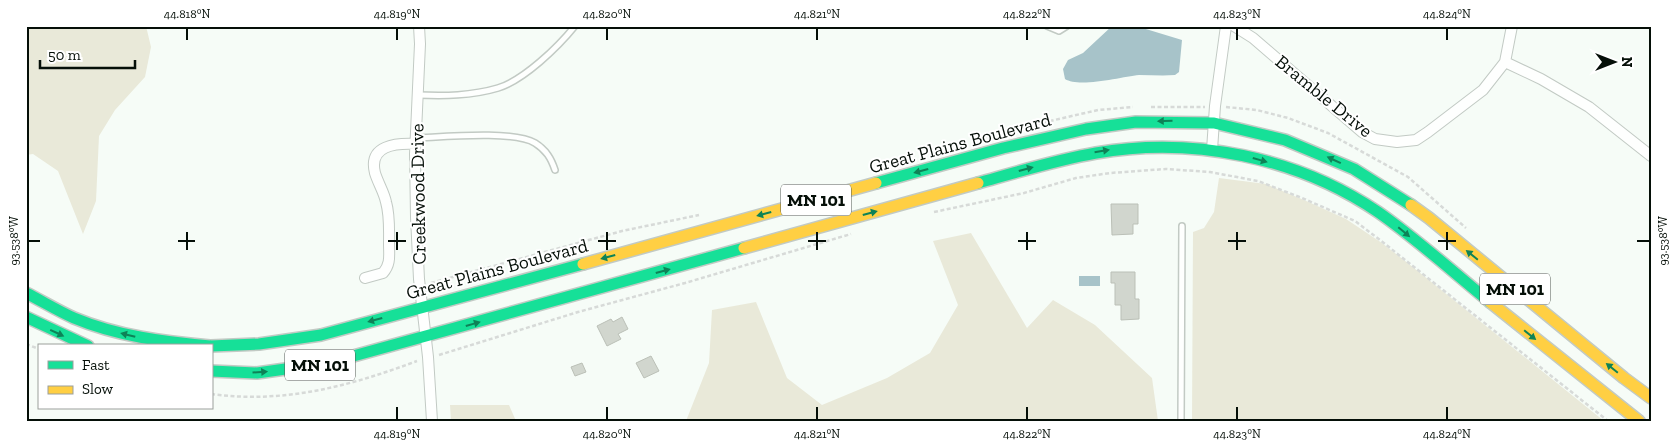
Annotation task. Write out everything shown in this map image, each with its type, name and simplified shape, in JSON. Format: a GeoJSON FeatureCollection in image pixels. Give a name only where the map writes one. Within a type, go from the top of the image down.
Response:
{"type":"FeatureCollection","features":[{"type":"Feature","properties":{"kind":"main road","name":"Great Plains Boulevard"},"geometry":{"type":"LineString","coordinates":[[212,346],[249,346],[337,332],[422,307],[1060,134],[1136,122],[1214,123],[1285,140],[1354,169],[1377,182],[1429,218],[1651,398]]}},
{"type":"Feature","properties":{"kind":"main road","name":"MN 101"},"geometry":{"type":"LineString","coordinates":[[212,371],[257,373],[335,362],[1068,158],[1105,150],[1180,147],[1212,150],[1252,158],[1295,171],[1330,186],[1368,207],[1400,229],[1639,421]]}},
{"type":"Feature","properties":{"kind":"main road","name":"Great Plains Boulevard"},"geometry":{"type":"LineString","coordinates":[[26,293],[75,318],[114,331],[163,342],[187,344]]}},
{"type":"Feature","properties":{"kind":"main road"},"geometry":{"type":"LineString","coordinates":[[26,317],[83,344]]}},
{"type":"Feature","properties":{"kind":"street","name":"Creekwood Drive"},"geometry":{"type":"LineString","coordinates":[[418,26],[420,44],[416,141],[416,209],[420,286],[428,357],[432,421]]}},
{"type":"Feature","properties":{"kind":"street"},"geometry":{"type":"LineString","coordinates":[[1212,150],[1215,106],[1226,26]]}},
{"type":"Feature","properties":{"kind":"street","name":"Bramble Drive"},"geometry":{"type":"LineString","coordinates":[[1234,26],[1253,38],[1362,132],[1375,139],[1403,142],[1422,137],[1483,90],[1506,62],[1512,26]]}},
{"type":"Feature","properties":{"kind":"street"},"geometry":{"type":"LineString","coordinates":[[1506,62],[1541,79],[1589,107],[1651,156]]}},
{"type":"Feature","properties":{"kind":"street"},"geometry":{"type":"LineString","coordinates":[[365,278],[381,274],[386,270],[390,262],[388,214],[385,196],[374,171],[376,158],[379,152],[388,146],[416,141]]}},
{"type":"Feature","properties":{"kind":"lane"},"geometry":{"type":"LineString","coordinates":[[418,95],[448,96],[499,87],[532,69],[565,39],[575,26]]}},
{"type":"Feature","properties":{"kind":"lane"},"geometry":{"type":"LineString","coordinates":[[1048,26],[1059,31],[1067,26]]}},
{"type":"Feature","properties":{"kind":"lane"},"geometry":{"type":"LineString","coordinates":[[416,141],[470,135],[507,136],[534,142],[549,154],[555,170]]}},
{"type":"Feature","properties":{"kind":"lane"},"geometry":{"type":"LineString","coordinates":[[1180,421],[1182,226]]}},
{"type":"Feature","properties":{"kind":"path"},"geometry":{"type":"LineString","coordinates":[[1035,125],[1098,110],[1138,107]]}},
{"type":"Feature","properties":{"kind":"path"},"geometry":{"type":"LineString","coordinates":[[1147,107],[1240,107],[1305,123],[1377,158],[1408,177],[1470,232]]}},
{"type":"Feature","properties":{"kind":"path"},"geometry":{"type":"LineString","coordinates":[[932,212],[1024,192],[1076,178],[1110,172],[1166,169],[1210,172],[1258,181],[1355,221],[1608,421]]}},
{"type":"Feature","properties":{"kind":"path"},"geometry":{"type":"LineString","coordinates":[[420,286],[622,231],[700,215]]}},
{"type":"Feature","properties":{"kind":"path"},"geometry":{"type":"LineString","coordinates":[[212,394],[238,398],[299,394],[331,388],[578,312],[860,232]]}},
{"type":"Feature","properties":{"kind":"path"},"geometry":{"type":"LineString","coordinates":[[26,344],[38,349]]}},
{"type":"Feature","properties":{"kind":"green space"},"geometry":{"type":"Polygon","coordinates":[[[26,26],[146,26],[151,47],[145,77],[115,110],[99,136],[96,201],[83,234],[58,171],[33,154],[26,155],[26,26]]]}},
{"type":"Feature","properties":{"kind":"green space"},"geometry":{"type":"Polygon","coordinates":[[[1219,178],[1266,184],[1346,219],[1409,264],[1604,421],[1192,421],[1193,232],[1204,228],[1214,212],[1219,178]]]}},
{"type":"Feature","properties":{"kind":"green space"},"geometry":{"type":"Polygon","coordinates":[[[971,233],[1027,328],[1053,300],[1095,325],[1152,378],[1158,421],[686,421],[709,363],[712,310],[756,302],[787,378],[822,405],[887,378],[930,353],[958,305],[933,241],[971,233]]]}},
{"type":"Feature","properties":{"kind":"green space"},"geometry":{"type":"Polygon","coordinates":[[[450,405],[509,405],[516,421],[451,421],[450,405]]]}},
{"type":"Feature","properties":{"kind":"water"},"geometry":{"type":"Polygon","coordinates":[[[1112,26],[1136,26],[1182,40],[1179,72],[1175,75],[1139,75],[1090,82],[1065,79],[1063,69],[1068,60],[1083,53],[1112,26]]]}},
{"type":"Feature","properties":{"kind":"water"},"geometry":{"type":"Polygon","coordinates":[[[1079,276],[1100,276],[1100,286],[1079,286],[1079,276]]]}},
{"type":"Feature","properties":{"kind":"building"},"geometry":{"type":"Polygon","coordinates":[[[1111,204],[1138,204],[1138,224],[1133,224],[1133,234],[1112,235],[1111,204]]]}},
{"type":"Feature","properties":{"kind":"building"},"geometry":{"type":"Polygon","coordinates":[[[1111,272],[1135,272],[1135,299],[1139,299],[1139,319],[1121,320],[1121,305],[1115,305],[1115,283],[1111,283],[1111,272]]]}},
{"type":"Feature","properties":{"kind":"building"},"geometry":{"type":"Polygon","coordinates":[[[622,317],[628,329],[618,334],[621,339],[607,346],[597,326],[611,319],[613,322],[622,317]]]}},
{"type":"Feature","properties":{"kind":"building"},"geometry":{"type":"Polygon","coordinates":[[[651,356],[659,371],[644,378],[636,363],[651,356]]]}},
{"type":"Feature","properties":{"kind":"building"},"geometry":{"type":"Polygon","coordinates":[[[582,363],[586,372],[575,376],[571,367],[582,363]]]}},
{"type":"Feature","properties":{"kind":"traffic: fast"},"geometry":{"type":"LineString","coordinates":[[876,183],[1003,148],[1086,129],[1136,122],[1214,123],[1285,140],[1354,169],[1411,205]]}},
{"type":"Feature","properties":{"kind":"traffic: fast"},"geometry":{"type":"LineString","coordinates":[[978,183],[1066,159],[1132,148],[1169,147],[1243,156],[1313,177],[1347,193],[1378,212],[1421,244],[1490,302]]}},
{"type":"Feature","properties":{"kind":"traffic: fast"},"geometry":{"type":"LineString","coordinates":[[212,371],[257,373],[328,363],[744,248]]}},
{"type":"Feature","properties":{"kind":"traffic: fast"},"geometry":{"type":"LineString","coordinates":[[212,346],[259,344],[321,335],[583,264]]}},
{"type":"Feature","properties":{"kind":"traffic: fast"},"geometry":{"type":"LineString","coordinates":[[26,293],[74,318],[90,324],[124,334],[192,344]]}},
{"type":"Feature","properties":{"kind":"traffic: fast"},"geometry":{"type":"LineString","coordinates":[[26,317],[84,344]]}},
{"type":"Feature","properties":{"kind":"traffic: slow"},"geometry":{"type":"LineString","coordinates":[[583,264],[876,183]]}},
{"type":"Feature","properties":{"kind":"traffic: slow"},"geometry":{"type":"LineString","coordinates":[[744,248],[978,183]]}},
{"type":"Feature","properties":{"kind":"traffic: slow"},"geometry":{"type":"LineString","coordinates":[[1411,205],[1651,398]]}},
{"type":"Feature","properties":{"kind":"traffic: slow"},"geometry":{"type":"LineString","coordinates":[[1490,302],[1639,421]]}}]}
